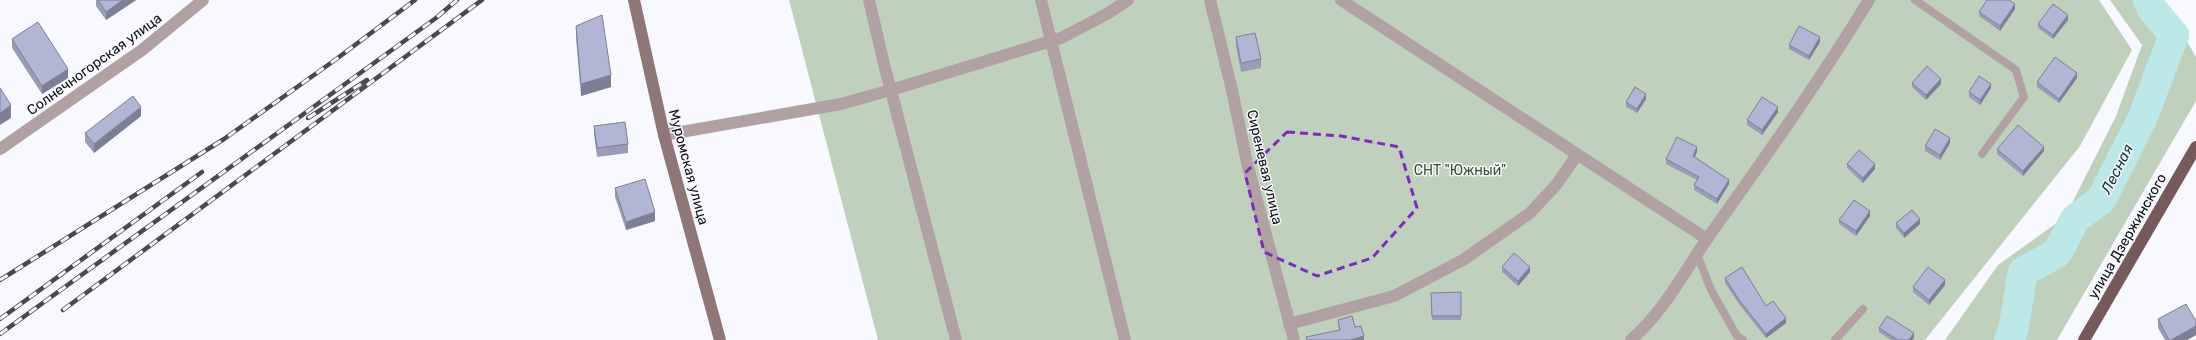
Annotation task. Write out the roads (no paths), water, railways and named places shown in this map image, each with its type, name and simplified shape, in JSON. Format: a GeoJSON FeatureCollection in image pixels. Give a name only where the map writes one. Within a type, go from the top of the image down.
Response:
{"type":"FeatureCollection","features":[{"type":"Feature","properties":{"kind":"main road","name":"Муромская улица"},"geometry":{"type":"LineString","coordinates":[[634,0],[664,135],[720,340]]}},
{"type":"Feature","properties":{"kind":"main road","name":"улица Дзержинского"},"geometry":{"type":"LineString","coordinates":[[2084,340],[2196,147]]}},
{"type":"Feature","properties":{"kind":"street","name":"Солнечногорская улица"},"geometry":{"type":"LineString","coordinates":[[0,149],[142,50],[203,0]]}},
{"type":"Feature","properties":{"kind":"street"},"geometry":{"type":"LineString","coordinates":[[870,0],[891,90],[956,340]]}},
{"type":"Feature","properties":{"kind":"street"},"geometry":{"type":"LineString","coordinates":[[1041,0],[1125,340]]}},
{"type":"Feature","properties":{"kind":"street"},"geometry":{"type":"LineString","coordinates":[[664,135],[841,104],[891,90],[1061,38],[1107,14],[1128,0]]}},
{"type":"Feature","properties":{"kind":"street","name":"Сиреневая улица"},"geometry":{"type":"LineString","coordinates":[[1210,0],[1232,90],[1246,163],[1294,340]]}},
{"type":"Feature","properties":{"kind":"street"},"geometry":{"type":"LineString","coordinates":[[1341,0],[1707,239]]}},
{"type":"Feature","properties":{"kind":"street"},"geometry":{"type":"LineString","coordinates":[[1631,340],[1650,323],[1707,239],[1744,190],[1836,54],[1869,0]]}},
{"type":"Feature","properties":{"kind":"street"},"geometry":{"type":"LineString","coordinates":[[1289,324],[1394,296],[1463,260],[1530,213],[1556,185],[1577,155]]}},
{"type":"Feature","properties":{"kind":"lane"},"geometry":{"type":"LineString","coordinates":[[1915,0],[2016,70],[2024,97],[1982,154]]}},
{"type":"Feature","properties":{"kind":"lane"},"geometry":{"type":"LineString","coordinates":[[1697,254],[1711,290],[1737,336],[1743,340]]}},
{"type":"Feature","properties":{"kind":"lane"},"geometry":{"type":"LineString","coordinates":[[1835,340],[1863,309]]}},
{"type":"Feature","properties":{"kind":"waterway","name":"Лесная"},"geometry":{"type":"LineString","coordinates":[[2009,340],[2013,331],[2023,272],[2057,253],[2075,219],[2101,200],[2142,119],[2174,35],[2152,9],[2148,0]]}},
{"type":"Feature","properties":{"kind":"railway"},"geometry":{"type":"LineString","coordinates":[[0,280],[224,139],[335,60],[415,0]]}},
{"type":"Feature","properties":{"kind":"railway"},"geometry":{"type":"LineString","coordinates":[[0,334],[436,18],[457,0]]}},
{"type":"Feature","properties":{"kind":"railway"},"geometry":{"type":"LineString","coordinates":[[63,310],[482,0]]}},
{"type":"Feature","properties":{"kind":"railway"},"geometry":{"type":"LineString","coordinates":[[308,118],[367,80]]}},
{"type":"Feature","properties":{"kind":"railway"},"geometry":{"type":"LineString","coordinates":[[0,319],[202,172]]}},
{"type":"Feature","properties":{"kind":"park label","name":"СНТ \"Южный\""},"geometry":{"type":"Point","coordinates":[1460,170]}}]}
